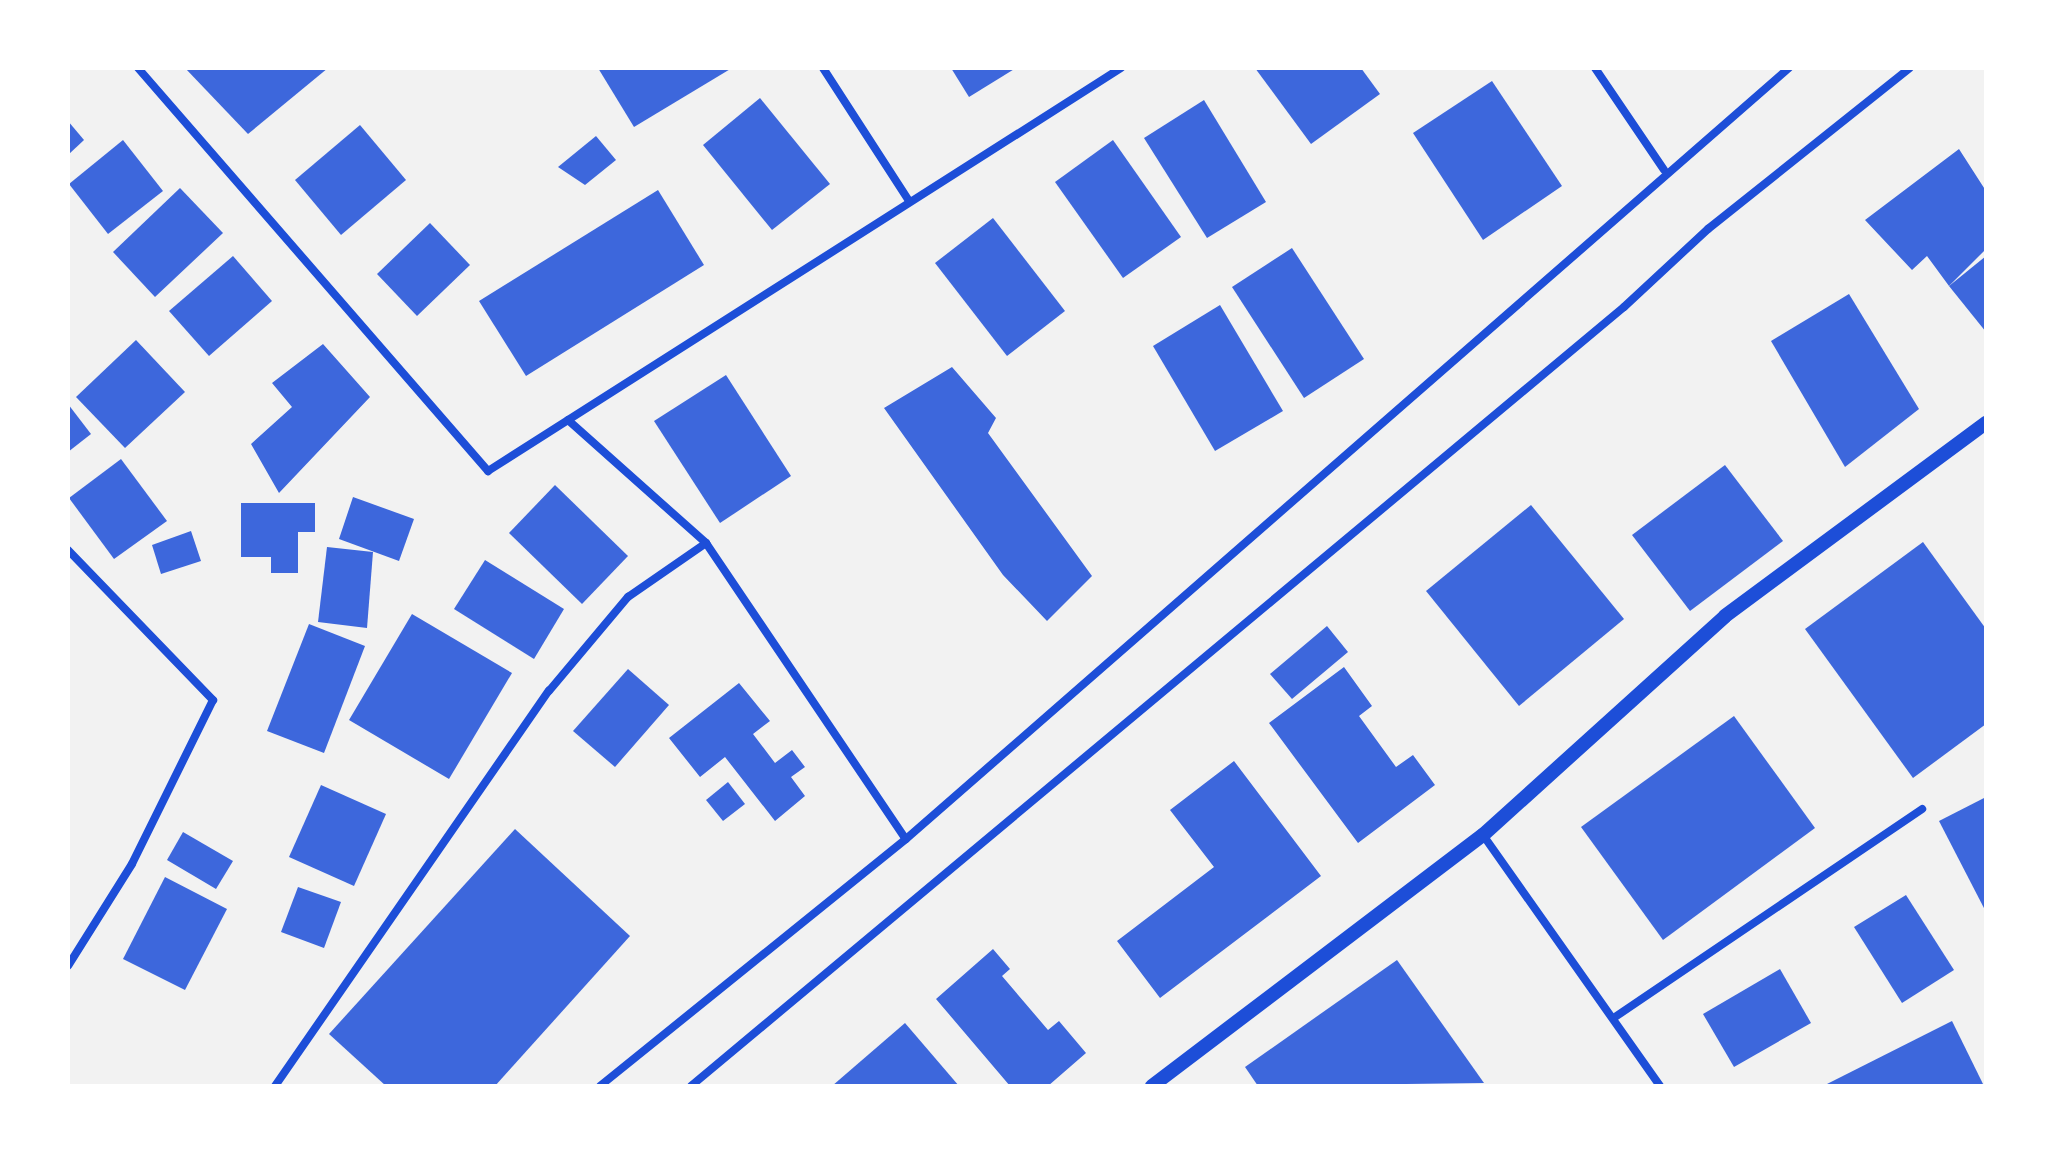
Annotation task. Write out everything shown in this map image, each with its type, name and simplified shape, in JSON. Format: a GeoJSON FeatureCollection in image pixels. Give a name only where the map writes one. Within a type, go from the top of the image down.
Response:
{"type":"FeatureCollection","features":[{"type":"Feature","properties":{"kind":"street"},"geometry":{"type":"LineString","coordinates":[[138,68],[488,471],[1121,68]]}},
{"type":"Feature","properties":{"kind":"street"},"geometry":{"type":"LineString","coordinates":[[823,68],[909,201]]}},
{"type":"Feature","properties":{"kind":"street"},"geometry":{"type":"LineString","coordinates":[[1595,68],[1664,170]]}},
{"type":"Feature","properties":{"kind":"street"},"geometry":{"type":"LineString","coordinates":[[600,1086],[906,839],[1664,170],[1789,68]]}},
{"type":"Feature","properties":{"kind":"street"},"geometry":{"type":"LineString","coordinates":[[691,1086],[1624,307],[1708,229],[1910,68]]}},
{"type":"Feature","properties":{"kind":"street"},"geometry":{"type":"LineString","coordinates":[[568,420],[706,543],[906,839]]}},
{"type":"Feature","properties":{"kind":"street"},"geometry":{"type":"LineString","coordinates":[[1152,1086],[1483,835],[1725,616],[1986,423]]}},
{"type":"Feature","properties":{"kind":"street"},"geometry":{"type":"LineString","coordinates":[[275,1086],[549,691],[628,597],[706,543]]}},
{"type":"Feature","properties":{"kind":"street"},"geometry":{"type":"LineString","coordinates":[[68,550],[213,700],[132,864],[68,966]]}},
{"type":"Feature","properties":{"kind":"street"},"geometry":{"type":"LineString","coordinates":[[1615,1017],[1922,809]]}},
{"type":"Feature","properties":{"kind":"street"},"geometry":{"type":"LineString","coordinates":[[1483,835],[1615,1017],[1660,1086]]}},
{"type":"Feature","properties":{"kind":"building"},"geometry":{"type":"Polygon","coordinates":[[[185,68],[328,68],[248,134],[185,68]]]}},
{"type":"Feature","properties":{"kind":"building"},"geometry":{"type":"Polygon","coordinates":[[[598,68],[732,68],[634,127],[598,68]]]}},
{"type":"Feature","properties":{"kind":"building"},"geometry":{"type":"Polygon","coordinates":[[[951,68],[1016,68],[969,97],[951,68]]]}},
{"type":"Feature","properties":{"kind":"building"},"geometry":{"type":"Polygon","coordinates":[[[1255,68],[1361,68],[1380,94],[1311,144],[1255,68]]]}},
{"type":"Feature","properties":{"kind":"building"},"geometry":{"type":"Polygon","coordinates":[[[1492,81],[1562,186],[1483,240],[1413,133],[1492,81]]]}},
{"type":"Feature","properties":{"kind":"building"},"geometry":{"type":"Polygon","coordinates":[[[760,98],[830,184],[772,230],[703,145],[760,98]]]}},
{"type":"Feature","properties":{"kind":"building"},"geometry":{"type":"Polygon","coordinates":[[[1204,100],[1266,202],[1207,238],[1144,138],[1204,100]]]}},
{"type":"Feature","properties":{"kind":"building"},"geometry":{"type":"Polygon","coordinates":[[[68,121],[84,140],[68,155],[68,121]]]}},
{"type":"Feature","properties":{"kind":"building"},"geometry":{"type":"Polygon","coordinates":[[[360,125],[406,180],[341,235],[295,180],[360,125]]]}},
{"type":"Feature","properties":{"kind":"building"},"geometry":{"type":"Polygon","coordinates":[[[596,136],[616,160],[585,185],[558,167],[596,136]]]}},
{"type":"Feature","properties":{"kind":"building"},"geometry":{"type":"Polygon","coordinates":[[[123,140],[163,191],[108,234],[69,184],[123,140]]]}},
{"type":"Feature","properties":{"kind":"building"},"geometry":{"type":"Polygon","coordinates":[[[1113,140],[1181,237],[1123,278],[1055,182],[1113,140]]]}},
{"type":"Feature","properties":{"kind":"building"},"geometry":{"type":"Polygon","coordinates":[[[1959,149],[1986,191],[1986,249],[1949,286],[1927,256],[1912,270],[1865,220],[1959,149]]]}},
{"type":"Feature","properties":{"kind":"building"},"geometry":{"type":"Polygon","coordinates":[[[180,188],[223,233],[155,297],[113,252],[180,188]]]}},
{"type":"Feature","properties":{"kind":"building"},"geometry":{"type":"Polygon","coordinates":[[[658,190],[704,265],[526,376],[479,301],[658,190]]]}},
{"type":"Feature","properties":{"kind":"building"},"geometry":{"type":"Polygon","coordinates":[[[993,218],[1065,311],[1007,356],[935,263],[993,218]]]}},
{"type":"Feature","properties":{"kind":"building"},"geometry":{"type":"Polygon","coordinates":[[[430,223],[470,265],[417,316],[377,274],[430,223]]]}},
{"type":"Feature","properties":{"kind":"building"},"geometry":{"type":"Polygon","coordinates":[[[1292,248],[1364,359],[1304,398],[1232,287],[1292,248]]]}},
{"type":"Feature","properties":{"kind":"building"},"geometry":{"type":"Polygon","coordinates":[[[233,256],[272,301],[209,356],[169,311],[233,256]]]}},
{"type":"Feature","properties":{"kind":"building"},"geometry":{"type":"Polygon","coordinates":[[[1986,256],[1986,332],[1949,286],[1986,256]]]}},
{"type":"Feature","properties":{"kind":"building"},"geometry":{"type":"Polygon","coordinates":[[[1849,294],[1919,409],[1845,467],[1771,341],[1849,294]]]}},
{"type":"Feature","properties":{"kind":"building"},"geometry":{"type":"Polygon","coordinates":[[[1220,305],[1283,411],[1215,451],[1153,346],[1220,305]]]}},
{"type":"Feature","properties":{"kind":"building"},"geometry":{"type":"Polygon","coordinates":[[[136,340],[185,392],[125,448],[76,397],[136,340]]]}},
{"type":"Feature","properties":{"kind":"building"},"geometry":{"type":"Polygon","coordinates":[[[323,344],[370,397],[279,493],[251,444],[292,407],[272,383],[323,344]]]}},
{"type":"Feature","properties":{"kind":"building"},"geometry":{"type":"Polygon","coordinates":[[[952,367],[996,418],[988,433],[1092,576],[1047,621],[1003,575],[884,408],[952,367]]]}},
{"type":"Feature","properties":{"kind":"building"},"geometry":{"type":"Polygon","coordinates":[[[726,375],[791,476],[720,523],[654,421],[726,375]]]}},
{"type":"Feature","properties":{"kind":"building"},"geometry":{"type":"Polygon","coordinates":[[[68,404],[91,434],[68,452],[68,404]]]}},
{"type":"Feature","properties":{"kind":"building"},"geometry":{"type":"Polygon","coordinates":[[[121,459],[167,521],[114,559],[69,498],[121,459]]]}},
{"type":"Feature","properties":{"kind":"building"},"geometry":{"type":"Polygon","coordinates":[[[1725,465],[1783,541],[1690,611],[1632,535],[1725,465]]]}},
{"type":"Feature","properties":{"kind":"building"},"geometry":{"type":"Polygon","coordinates":[[[555,485],[628,556],[582,604],[509,533],[555,485]]]}},
{"type":"Feature","properties":{"kind":"building"},"geometry":{"type":"Polygon","coordinates":[[[353,497],[414,519],[399,561],[339,539],[353,497]]]}},
{"type":"Feature","properties":{"kind":"building"},"geometry":{"type":"Polygon","coordinates":[[[241,503],[315,503],[315,532],[298,532],[298,573],[271,573],[271,557],[241,557],[241,503]]]}},
{"type":"Feature","properties":{"kind":"building"},"geometry":{"type":"Polygon","coordinates":[[[1531,505],[1624,619],[1519,706],[1426,591],[1531,505]]]}},
{"type":"Feature","properties":{"kind":"building"},"geometry":{"type":"Polygon","coordinates":[[[191,531],[201,561],[161,574],[152,545],[191,531]]]}},
{"type":"Feature","properties":{"kind":"building"},"geometry":{"type":"Polygon","coordinates":[[[1923,542],[1986,629],[1986,724],[1913,778],[1805,629],[1923,542]]]}},
{"type":"Feature","properties":{"kind":"building"},"geometry":{"type":"Polygon","coordinates":[[[327,547],[373,552],[367,628],[318,622],[327,547]]]}},
{"type":"Feature","properties":{"kind":"building"},"geometry":{"type":"Polygon","coordinates":[[[485,560],[564,609],[534,659],[454,609],[485,560]]]}},
{"type":"Feature","properties":{"kind":"building"},"geometry":{"type":"Polygon","coordinates":[[[412,614],[512,673],[449,779],[349,720],[412,614]]]}},
{"type":"Feature","properties":{"kind":"building"},"geometry":{"type":"Polygon","coordinates":[[[309,624],[365,646],[324,753],[267,731],[309,624]]]}},
{"type":"Feature","properties":{"kind":"building"},"geometry":{"type":"Polygon","coordinates":[[[1327,626],[1348,652],[1292,699],[1270,674],[1327,626]]]}},
{"type":"Feature","properties":{"kind":"building"},"geometry":{"type":"Polygon","coordinates":[[[1344,667],[1372,706],[1359,716],[1396,767],[1413,755],[1435,785],[1358,843],[1269,723],[1344,667]]]}},
{"type":"Feature","properties":{"kind":"building"},"geometry":{"type":"Polygon","coordinates":[[[628,669],[669,705],[615,767],[573,731],[628,669]]]}},
{"type":"Feature","properties":{"kind":"building"},"geometry":{"type":"Polygon","coordinates":[[[739,683],[770,721],[753,734],[775,763],[792,750],[805,767],[791,777],[805,796],[775,821],[725,757],[700,777],[669,738],[739,683]]]}},
{"type":"Feature","properties":{"kind":"building"},"geometry":{"type":"Polygon","coordinates":[[[1734,716],[1815,828],[1663,940],[1581,827],[1734,716]]]}},
{"type":"Feature","properties":{"kind":"building"},"geometry":{"type":"Polygon","coordinates":[[[1234,761],[1321,876],[1160,998],[1117,941],[1214,867],[1170,810],[1234,761]]]}},
{"type":"Feature","properties":{"kind":"building"},"geometry":{"type":"Polygon","coordinates":[[[728,782],[745,804],[723,821],[706,800],[728,782]]]}},
{"type":"Feature","properties":{"kind":"building"},"geometry":{"type":"Polygon","coordinates":[[[321,785],[386,814],[354,886],[289,857],[321,785]]]}},
{"type":"Feature","properties":{"kind":"building"},"geometry":{"type":"Polygon","coordinates":[[[1986,797],[1986,912],[1939,821],[1986,797]]]}},
{"type":"Feature","properties":{"kind":"building"},"geometry":{"type":"Polygon","coordinates":[[[515,829],[630,936],[495,1086],[386,1086],[329,1034],[515,829]]]}},
{"type":"Feature","properties":{"kind":"building"},"geometry":{"type":"Polygon","coordinates":[[[183,832],[233,861],[216,889],[167,860],[183,832]]]}},
{"type":"Feature","properties":{"kind":"building"},"geometry":{"type":"Polygon","coordinates":[[[165,877],[227,909],[185,990],[123,959],[165,877]]]}},
{"type":"Feature","properties":{"kind":"building"},"geometry":{"type":"Polygon","coordinates":[[[298,887],[341,902],[324,948],[281,932],[298,887]]]}},
{"type":"Feature","properties":{"kind":"building"},"geometry":{"type":"Polygon","coordinates":[[[1906,895],[1954,970],[1902,1003],[1854,927],[1906,895]]]}},
{"type":"Feature","properties":{"kind":"building"},"geometry":{"type":"Polygon","coordinates":[[[993,949],[1010,969],[1002,976],[1048,1030],[1059,1021],[1086,1053],[1048,1086],[1010,1086],[936,999],[993,949]]]}},
{"type":"Feature","properties":{"kind":"building"},"geometry":{"type":"Polygon","coordinates":[[[1397,960],[1484,1083],[1258,1086],[1245,1067],[1397,960]]]}},
{"type":"Feature","properties":{"kind":"building"},"geometry":{"type":"Polygon","coordinates":[[[1780,969],[1811,1023],[1734,1067],[1703,1014],[1780,969]]]}},
{"type":"Feature","properties":{"kind":"building"},"geometry":{"type":"Polygon","coordinates":[[[1952,1021],[1984,1086],[1823,1086],[1952,1021]]]}},
{"type":"Feature","properties":{"kind":"building"},"geometry":{"type":"Polygon","coordinates":[[[905,1023],[959,1086],[832,1086],[905,1023]]]}}]}
